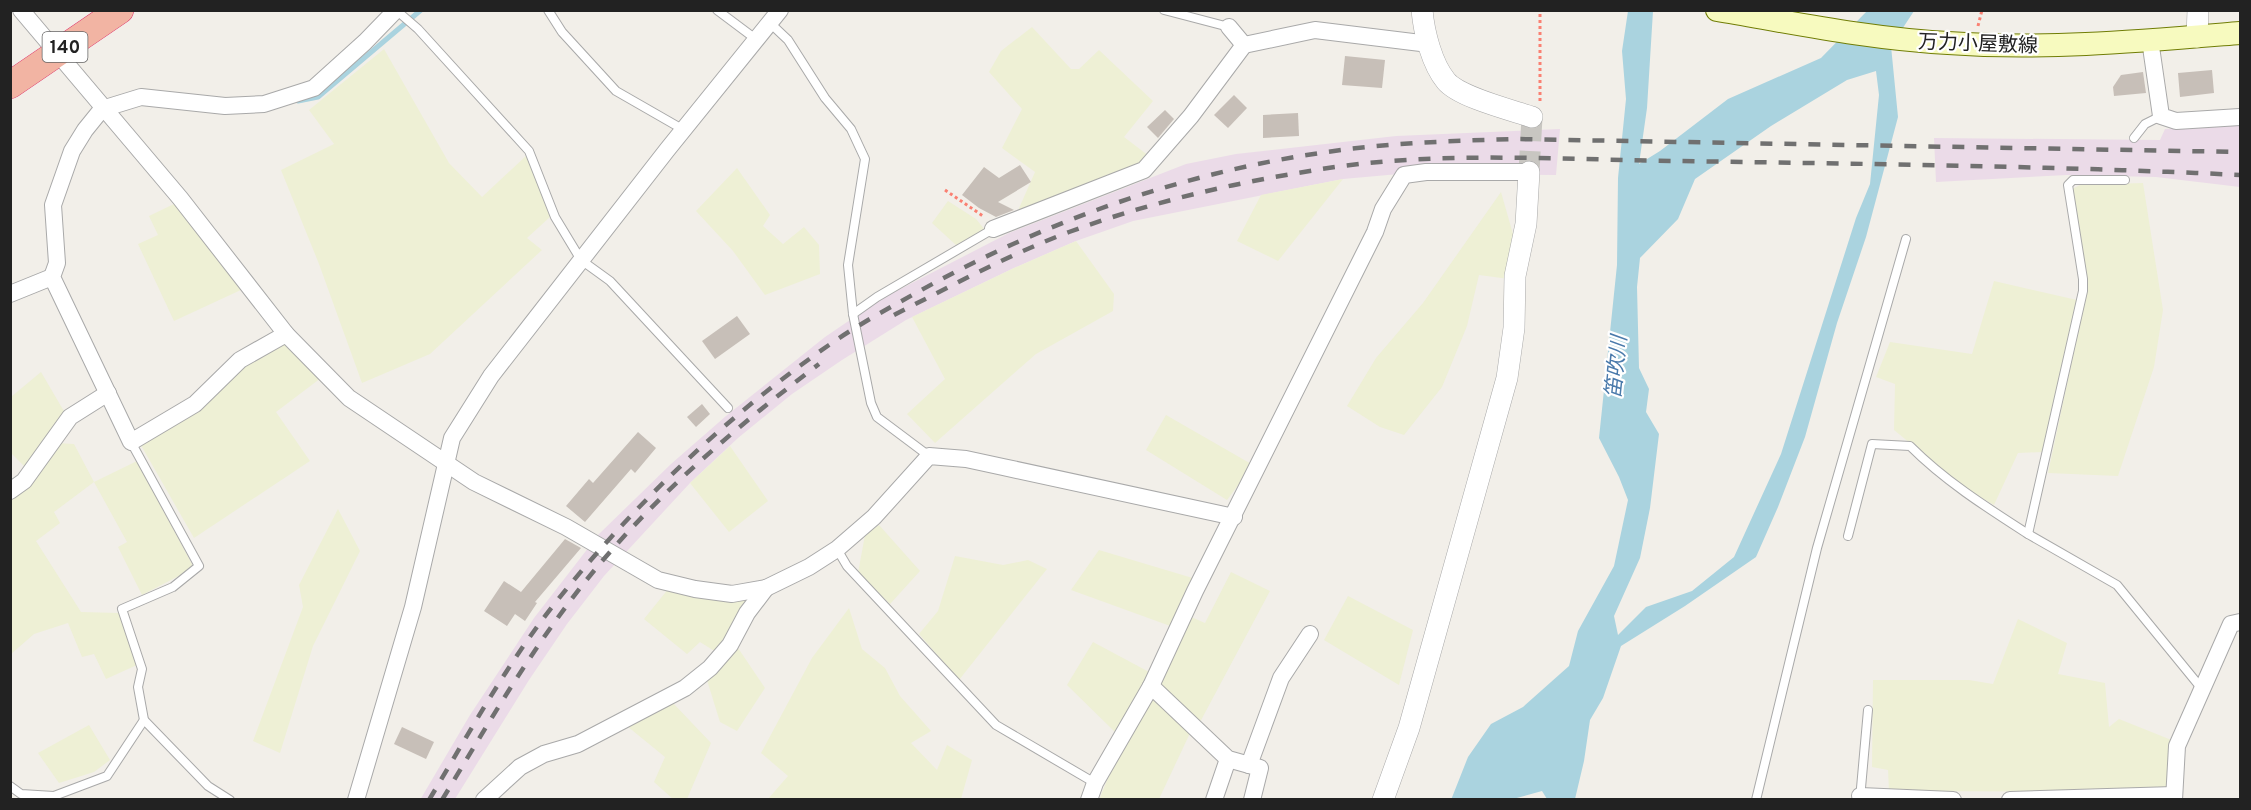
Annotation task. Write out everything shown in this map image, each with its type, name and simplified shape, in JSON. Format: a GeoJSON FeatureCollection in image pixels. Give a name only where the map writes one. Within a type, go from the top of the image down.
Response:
{"type":"FeatureCollection","features":[{"type":"Feature","properties":{"kind":"highway","name":"140"},"geometry":{"type":"LineString","coordinates":[[10,85],[120,10]]}},
{"type":"Feature","properties":{"kind":"main road","name":"万力小屋敷線"},"geometry":{"type":"LineString","coordinates":[[1717,10],[1899,39],[1947,44],[2038,46],[2241,33]]}},
{"type":"Feature","properties":{"kind":"street"},"geometry":{"type":"LineString","coordinates":[[21,10],[102,109],[123,130],[180,198],[286,334],[349,398],[474,482],[566,527],[658,580],[694,589],[732,594],[766,588],[809,567],[837,549],[874,517],[929,456],[966,459],[1234,517]]}},
{"type":"Feature","properties":{"kind":"street"},"geometry":{"type":"LineString","coordinates":[[286,334],[240,360],[195,404],[132,442],[52,277],[57,263],[53,205],[72,151],[102,109],[141,97],[225,105],[264,104],[314,88],[365,42],[396,10]]}},
{"type":"Feature","properties":{"kind":"street"},"geometry":{"type":"LineString","coordinates":[[1422,10],[1429,44],[1446,82],[1459,91],[1532,117]]}},
{"type":"Feature","properties":{"kind":"street"},"geometry":{"type":"LineString","coordinates":[[2197,37],[2198,10]]}},
{"type":"Feature","properties":{"kind":"street"},"geometry":{"type":"LineString","coordinates":[[356,800],[413,607],[452,438],[491,376],[775,17]]}},
{"type":"Feature","properties":{"kind":"street"},"geometry":{"type":"LineString","coordinates":[[1228,27],[1244,45]]}},
{"type":"Feature","properties":{"kind":"street"},"geometry":{"type":"LineString","coordinates":[[993,229],[1144,170],[1191,116],[1244,45],[1315,30],[1429,44]]}},
{"type":"Feature","properties":{"kind":"street"},"geometry":{"type":"LineString","coordinates":[[2150,40],[2161,116],[2176,121],[2241,117]]}},
{"type":"Feature","properties":{"kind":"street"},"geometry":{"type":"LineString","coordinates":[[1089,800],[1095,783],[1151,686],[1370,242],[1383,209],[1404,175],[1437,172],[1529,172],[1526,225],[1515,276],[1514,328],[1507,378],[1409,728],[1383,800]]}},
{"type":"Feature","properties":{"kind":"street"},"geometry":{"type":"LineString","coordinates":[[10,294],[52,277]]}},
{"type":"Feature","properties":{"kind":"street"},"geometry":{"type":"LineString","coordinates":[[10,491],[24,481],[70,417],[108,393]]}},
{"type":"Feature","properties":{"kind":"street"},"geometry":{"type":"LineString","coordinates":[[484,800],[520,767],[544,754],[578,744],[685,688],[710,668],[730,645],[747,613],[766,588]]}},
{"type":"Feature","properties":{"kind":"street"},"geometry":{"type":"LineString","coordinates":[[2010,800],[2174,797],[2177,746],[2231,624],[2241,622]]}},
{"type":"Feature","properties":{"kind":"street"},"geometry":{"type":"LineString","coordinates":[[1249,765],[1281,678],[1310,634]]}},
{"type":"Feature","properties":{"kind":"street"},"geometry":{"type":"LineString","coordinates":[[1151,686],[1228,759],[1260,768],[1252,800]]}},
{"type":"Feature","properties":{"kind":"street"},"geometry":{"type":"LineString","coordinates":[[1214,800],[1228,759]]}},
{"type":"Feature","properties":{"kind":"street"},"geometry":{"type":"LineString","coordinates":[[1860,798],[1953,800]]}},
{"type":"Feature","properties":{"kind":"lane"},"geometry":{"type":"LineString","coordinates":[[396,10],[418,28],[529,150],[555,217],[581,260],[609,281],[728,408]]}},
{"type":"Feature","properties":{"kind":"lane"},"geometry":{"type":"LineString","coordinates":[[548,10],[562,32],[616,91],[684,130]]}},
{"type":"Feature","properties":{"kind":"lane"},"geometry":{"type":"LineString","coordinates":[[717,10],[757,40]]}},
{"type":"Feature","properties":{"kind":"lane"},"geometry":{"type":"LineString","coordinates":[[1164,10],[1228,27]]}},
{"type":"Feature","properties":{"kind":"lane"},"geometry":{"type":"LineString","coordinates":[[775,17],[825,98],[850,129],[865,159],[848,265],[853,314],[871,403],[877,417],[929,456]]}},
{"type":"Feature","properties":{"kind":"lane"},"geometry":{"type":"LineString","coordinates":[[2134,138],[2145,124],[2161,116]]}},
{"type":"Feature","properties":{"kind":"lane"},"geometry":{"type":"LineString","coordinates":[[2028,534],[2083,291],[2068,185],[2073,180],[2125,180]]}},
{"type":"Feature","properties":{"kind":"lane"},"geometry":{"type":"LineString","coordinates":[[853,314],[877,297],[993,229]]}},
{"type":"Feature","properties":{"kind":"lane"},"geometry":{"type":"LineString","coordinates":[[1756,800],[1816,548],[1906,239]]}},
{"type":"Feature","properties":{"kind":"lane"},"geometry":{"type":"LineString","coordinates":[[132,442],[199,566],[173,586],[122,609],[142,669],[138,687],[144,720],[208,786],[230,800]]}},
{"type":"Feature","properties":{"kind":"lane"},"geometry":{"type":"LineString","coordinates":[[1848,536],[1872,444],[1910,446],[1928,464],[1975,500],[2028,534],[2117,585],[2202,689]]}},
{"type":"Feature","properties":{"kind":"lane"},"geometry":{"type":"LineString","coordinates":[[837,549],[847,567],[996,725],[1095,783]]}},
{"type":"Feature","properties":{"kind":"lane"},"geometry":{"type":"LineString","coordinates":[[1860,798],[1868,710]]}},
{"type":"Feature","properties":{"kind":"lane"},"geometry":{"type":"LineString","coordinates":[[10,786],[21,794],[54,796],[107,776],[144,720]]}},
{"type":"Feature","properties":{"kind":"path"},"geometry":{"type":"LineString","coordinates":[[1532,117],[1541,99],[1540,10]]}},
{"type":"Feature","properties":{"kind":"path"},"geometry":{"type":"LineString","coordinates":[[945,190],[986,218],[993,229]]}},
{"type":"Feature","properties":{"kind":"shaded area"},"geometry":{"type":"Polygon","coordinates":[[[2240,124],[2240,187],[2156,177],[2067,175],[1936,182],[1934,138],[2160,140],[2165,129],[2240,124]]]}},
{"type":"Feature","properties":{"kind":"shaded area"},"geometry":{"type":"Polygon","coordinates":[[[1560,129],[1556,175],[1399,174],[1343,179],[1133,221],[1076,241],[1014,268],[906,320],[792,394],[738,438],[690,483],[604,576],[567,624],[529,680],[455,799],[420,800],[470,715],[534,618],[599,534],[671,464],[726,416],[825,337],[881,299],[1009,233],[1186,164],[1236,154],[1396,136],[1560,129]]]}},
{"type":"Feature","properties":{"kind":"green space"},"geometry":{"type":"Polygon","coordinates":[[[1032,27],[1071,69],[1079,69],[1099,50],[1153,101],[1124,137],[1149,156],[1141,166],[1016,215],[1035,172],[1002,148],[1022,109],[989,72],[1001,51],[1032,27]]]}},
{"type":"Feature","properties":{"kind":"green space"},"geometry":{"type":"Polygon","coordinates":[[[384,49],[449,163],[482,197],[527,155],[550,217],[527,238],[542,250],[430,354],[362,383],[319,264],[281,170],[334,144],[309,110],[384,49]]]}},
{"type":"Feature","properties":{"kind":"green space"},"geometry":{"type":"Polygon","coordinates":[[[737,168],[770,215],[763,226],[783,244],[804,227],[819,245],[820,274],[765,295],[733,251],[696,211],[737,168]]]}},
{"type":"Feature","properties":{"kind":"green space"},"geometry":{"type":"Polygon","coordinates":[[[1343,179],[1278,261],[1237,241],[1261,195],[1343,179]]]}},
{"type":"Feature","properties":{"kind":"green space"},"geometry":{"type":"Polygon","coordinates":[[[2143,183],[2163,310],[2154,367],[2118,476],[2048,473],[2087,290],[2072,189],[2080,185],[2143,183]]]}},
{"type":"Feature","properties":{"kind":"green space"},"geometry":{"type":"Polygon","coordinates":[[[1501,192],[1513,234],[1509,279],[1479,275],[1467,326],[1442,387],[1404,435],[1380,427],[1347,406],[1376,358],[1423,303],[1501,192]]]}},
{"type":"Feature","properties":{"kind":"green space"},"geometry":{"type":"Polygon","coordinates":[[[948,201],[976,219],[985,230],[956,245],[932,223],[948,201]]]}},
{"type":"Feature","properties":{"kind":"green space"},"geometry":{"type":"Polygon","coordinates":[[[176,203],[243,289],[174,321],[138,244],[158,235],[149,216],[176,203]]]}},
{"type":"Feature","properties":{"kind":"green space"},"geometry":{"type":"Polygon","coordinates":[[[1076,241],[1114,294],[1113,311],[1036,354],[935,443],[907,414],[945,379],[912,317],[1076,241]]]}},
{"type":"Feature","properties":{"kind":"green space"},"geometry":{"type":"Polygon","coordinates":[[[1994,281],[2077,300],[2042,452],[2018,453],[1994,505],[1966,489],[1894,430],[1895,384],[1876,377],[1890,342],[1972,354],[1994,281]]]}},
{"type":"Feature","properties":{"kind":"green space"},"geometry":{"type":"Polygon","coordinates":[[[285,340],[321,378],[276,412],[310,461],[194,538],[138,440],[251,357],[285,340]]]}},
{"type":"Feature","properties":{"kind":"green space"},"geometry":{"type":"Polygon","coordinates":[[[41,372],[65,413],[26,468],[11,453],[11,397],[41,372]]]}},
{"type":"Feature","properties":{"kind":"green space"},"geometry":{"type":"Polygon","coordinates":[[[1166,415],[1253,465],[1227,500],[1146,450],[1166,415]]]}},
{"type":"Feature","properties":{"kind":"green space"},"geometry":{"type":"Polygon","coordinates":[[[57,443],[74,444],[94,482],[54,512],[60,523],[36,541],[81,612],[119,613],[137,665],[106,679],[94,654],[82,657],[68,623],[34,634],[11,654],[11,498],[57,443]]]}},
{"type":"Feature","properties":{"kind":"green space"},"geometry":{"type":"Polygon","coordinates":[[[730,446],[768,501],[729,532],[690,483],[730,446]]]}},
{"type":"Feature","properties":{"kind":"green space"},"geometry":{"type":"Polygon","coordinates":[[[137,461],[194,568],[142,595],[118,547],[127,542],[94,482],[137,461]]]}},
{"type":"Feature","properties":{"kind":"green space"},"geometry":{"type":"Polygon","coordinates":[[[338,509],[360,551],[313,646],[280,753],[253,741],[303,607],[299,585],[338,509]]]}},
{"type":"Feature","properties":{"kind":"green space"},"geometry":{"type":"Polygon","coordinates":[[[879,525],[920,571],[890,604],[858,573],[865,535],[879,525]]]}},
{"type":"Feature","properties":{"kind":"green space"},"geometry":{"type":"Polygon","coordinates":[[[1099,550],[1196,579],[1173,627],[1071,590],[1099,550]]]}},
{"type":"Feature","properties":{"kind":"green space"},"geometry":{"type":"Polygon","coordinates":[[[955,556],[1003,565],[1028,560],[1047,569],[959,680],[919,634],[938,611],[955,556]]]}},
{"type":"Feature","properties":{"kind":"green space"},"geometry":{"type":"Polygon","coordinates":[[[1231,572],[1270,591],[1199,724],[1157,683],[1189,616],[1205,623],[1231,572]]]}},
{"type":"Feature","properties":{"kind":"green space"},"geometry":{"type":"Polygon","coordinates":[[[669,588],[745,597],[751,601],[716,652],[700,642],[687,654],[644,619],[669,588]]]}},
{"type":"Feature","properties":{"kind":"green space"},"geometry":{"type":"Polygon","coordinates":[[[1348,596],[1413,630],[1399,685],[1324,640],[1348,596]]]}},
{"type":"Feature","properties":{"kind":"green space"},"geometry":{"type":"Polygon","coordinates":[[[849,608],[862,649],[885,668],[900,696],[931,731],[911,743],[937,770],[947,745],[972,760],[961,799],[768,799],[788,776],[761,753],[812,658],[849,608]]]}},
{"type":"Feature","properties":{"kind":"green space"},"geometry":{"type":"Polygon","coordinates":[[[2018,619],[2067,643],[2058,674],[2105,683],[2109,727],[2119,719],[2174,741],[2168,792],[1889,791],[1888,770],[1872,767],[1873,680],[1969,680],[1993,684],[2018,619]]]}},
{"type":"Feature","properties":{"kind":"green space"},"geometry":{"type":"Polygon","coordinates":[[[1093,642],[1151,673],[1116,733],[1067,685],[1093,642]]]}},
{"type":"Feature","properties":{"kind":"green space"},"geometry":{"type":"Polygon","coordinates":[[[736,645],[765,688],[737,731],[720,722],[706,677],[736,645]]]}},
{"type":"Feature","properties":{"kind":"green space"},"geometry":{"type":"Polygon","coordinates":[[[1152,696],[1191,731],[1159,799],[1099,800],[1108,778],[1152,696]]]}},
{"type":"Feature","properties":{"kind":"green space"},"geometry":{"type":"Polygon","coordinates":[[[672,702],[711,743],[687,799],[673,799],[654,782],[665,757],[627,726],[672,702]]]}},
{"type":"Feature","properties":{"kind":"green space"},"geometry":{"type":"Polygon","coordinates":[[[89,725],[110,760],[94,772],[59,783],[38,753],[89,725]]]}},
{"type":"Feature","properties":{"kind":"water","name":"笛吹川"},"geometry":{"type":"Polygon","coordinates":[[[1628,11],[1653,11],[1647,108],[1639,164],[1660,151],[1728,99],[1821,58],[1867,11],[1914,11],[1891,46],[1898,117],[1866,237],[1837,323],[1805,437],[1756,557],[1685,606],[1621,646],[1603,698],[1590,720],[1575,799],[1547,799],[1542,791],[1513,799],[1451,800],[1468,757],[1491,724],[1523,707],[1569,666],[1578,631],[1614,566],[1628,500],[1599,438],[1617,265],[1618,178],[1626,99],[1622,51],[1628,11]],[[1876,71],[1847,80],[1771,126],[1695,179],[1678,219],[1640,258],[1637,287],[1639,368],[1649,389],[1646,412],[1659,434],[1650,508],[1640,558],[1614,616],[1618,635],[1646,607],[1692,591],[1734,557],[1781,454],[1856,218],[1870,184],[1879,95],[1876,71]]]}},
{"type":"Feature","properties":{"kind":"building"},"geometry":{"type":"Polygon","coordinates":[[[1345,56],[1385,60],[1382,88],[1342,85],[1345,56]]]}},
{"type":"Feature","properties":{"kind":"building"},"geometry":{"type":"Polygon","coordinates":[[[2212,70],[2214,93],[2180,97],[2178,73],[2212,70]]]}},
{"type":"Feature","properties":{"kind":"building"},"geometry":{"type":"Polygon","coordinates":[[[2143,72],[2146,93],[2114,96],[2113,87],[2121,75],[2143,72]]]}},
{"type":"Feature","properties":{"kind":"building"},"geometry":{"type":"Polygon","coordinates":[[[1234,95],[1247,108],[1228,128],[1214,115],[1234,95]]]}},
{"type":"Feature","properties":{"kind":"building"},"geometry":{"type":"Polygon","coordinates":[[[1165,110],[1174,119],[1158,138],[1147,127],[1165,110]]]}},
{"type":"Feature","properties":{"kind":"building"},"geometry":{"type":"Polygon","coordinates":[[[1298,113],[1299,136],[1263,138],[1263,115],[1298,113]]]}},
{"type":"Feature","properties":{"kind":"building"},"geometry":{"type":"Polygon","coordinates":[[[1020,165],[1031,182],[998,202],[1014,210],[996,217],[962,195],[984,167],[999,178],[1020,165]]]}},
{"type":"Feature","properties":{"kind":"building"},"geometry":{"type":"Polygon","coordinates":[[[737,316],[750,334],[715,359],[702,341],[737,316]]]}},
{"type":"Feature","properties":{"kind":"building"},"geometry":{"type":"Polygon","coordinates":[[[702,404],[710,414],[696,427],[687,417],[702,404]]]}},
{"type":"Feature","properties":{"kind":"building"},"geometry":{"type":"Polygon","coordinates":[[[638,432],[656,448],[635,473],[631,469],[585,522],[566,506],[589,479],[593,483],[638,432]]]}},
{"type":"Feature","properties":{"kind":"building"},"geometry":{"type":"Polygon","coordinates":[[[565,539],[581,548],[535,602],[537,603],[525,621],[515,614],[507,626],[484,611],[504,581],[521,592],[565,539]]]}},
{"type":"Feature","properties":{"kind":"building"},"geometry":{"type":"Polygon","coordinates":[[[402,727],[434,742],[426,759],[394,744],[402,727]]]}},
{"type":"Feature","properties":{"kind":"waterway"},"geometry":{"type":"LineString","coordinates":[[298,101],[318,97],[421,10]]}},
{"type":"Feature","properties":{"kind":"tunnel"},"geometry":{"type":"LineString","coordinates":[[1529,172],[1532,117]]}},
{"type":"Feature","properties":{"kind":"railway"},"geometry":{"type":"LineString","coordinates":[[429,800],[503,677],[552,607],[582,570],[647,499],[716,434],[790,373],[839,338],[963,268],[1061,223],[1163,188],[1267,162],[1344,150],[1441,142],[1514,139],[2240,152]]}},
{"type":"Feature","properties":{"kind":"railway"},"geometry":{"type":"LineString","coordinates":[[894,315],[1024,251],[1099,222],[1160,203],[1222,188],[1285,175],[1360,164],[1452,158],[1545,158],[2031,167],[2240,175]]}},
{"type":"Feature","properties":{"kind":"railway"},"geometry":{"type":"LineString","coordinates":[[442,800],[542,641],[563,610],[610,552],[684,476],[763,407],[819,364]]}}]}
